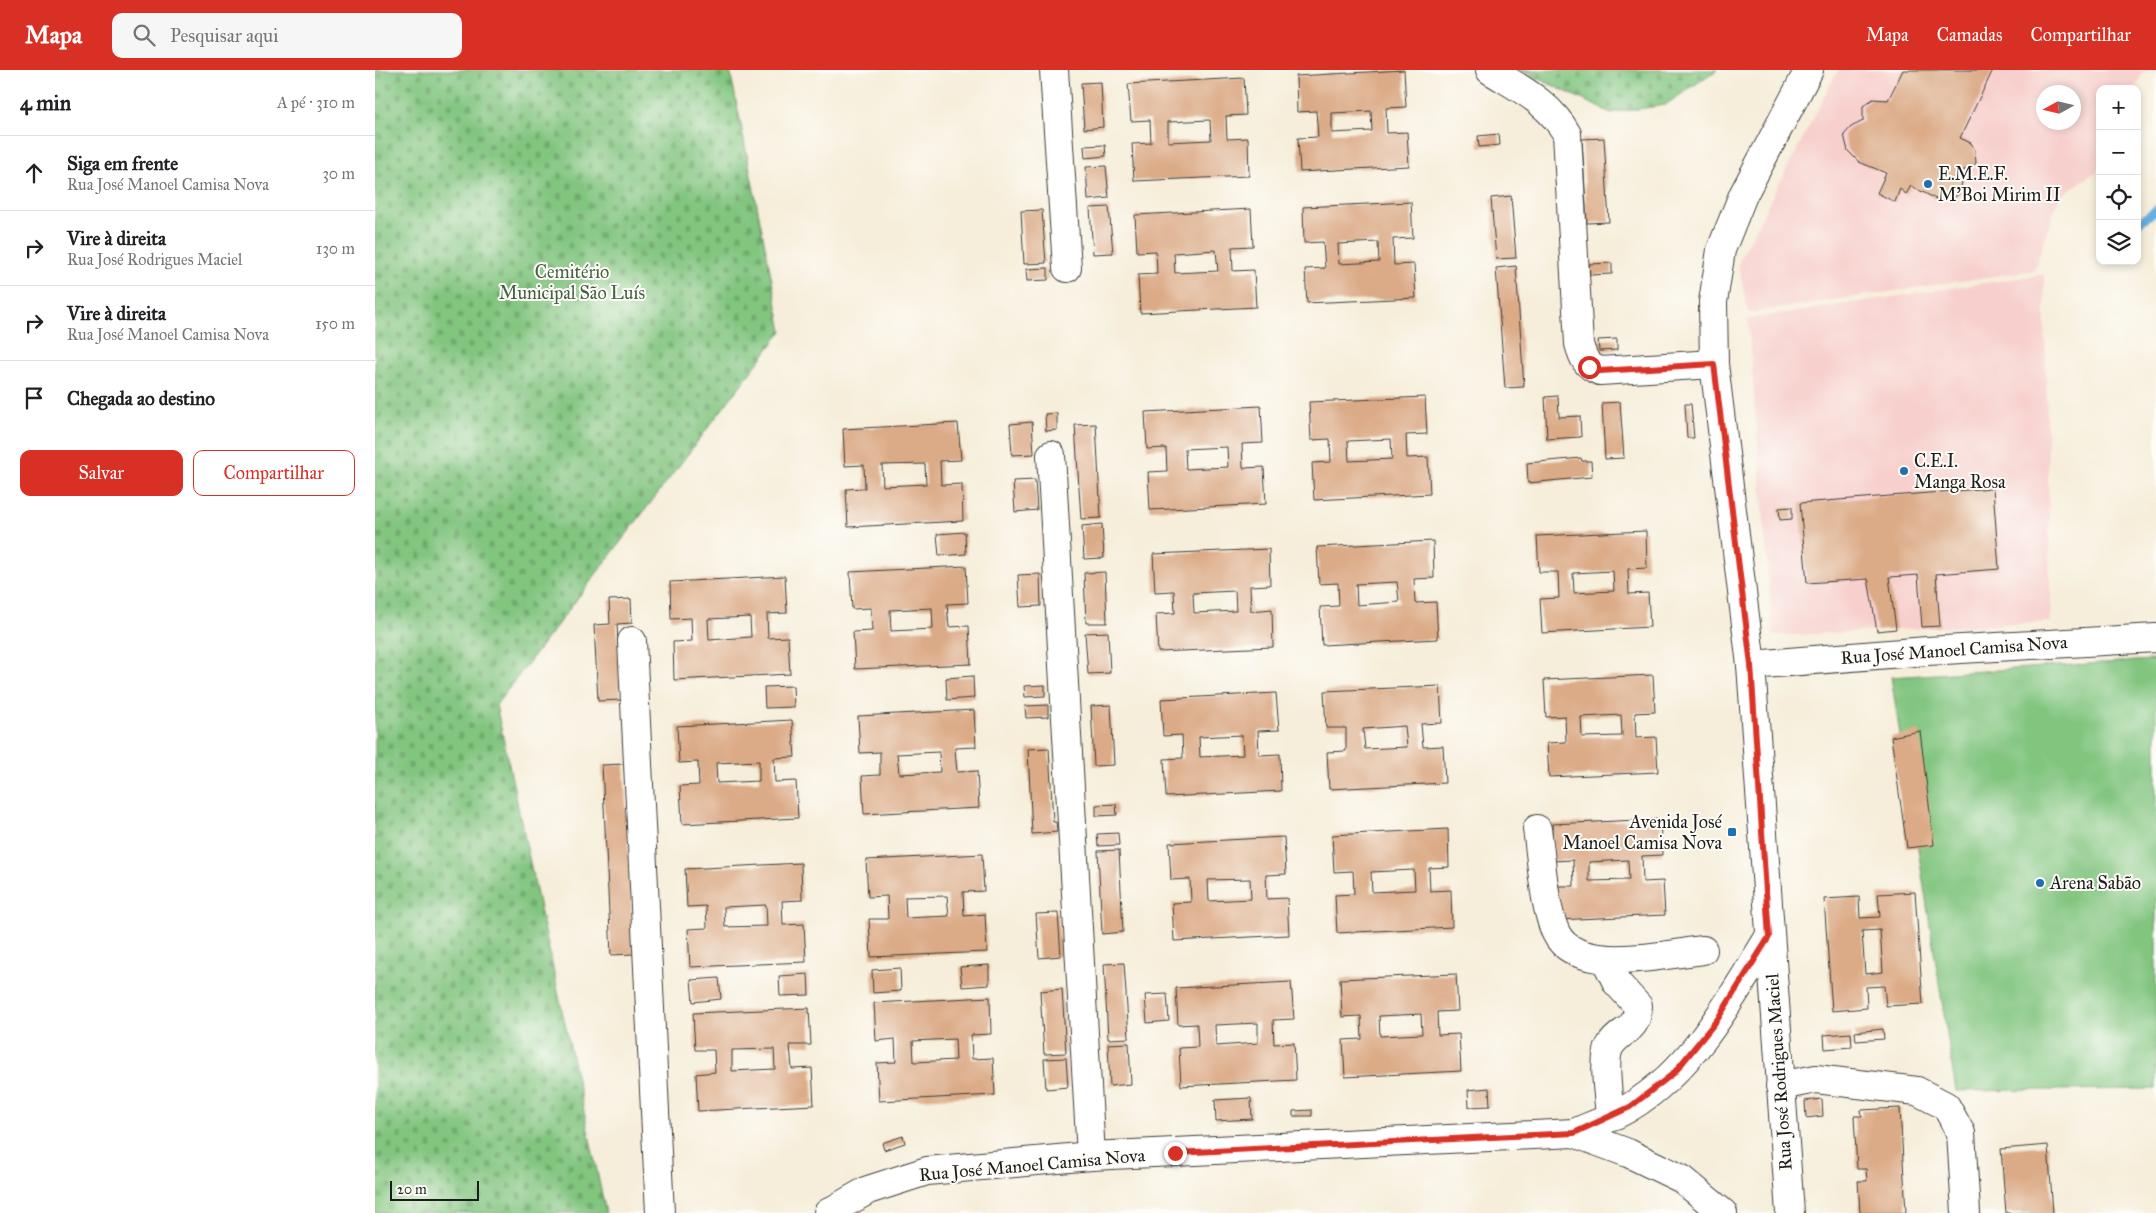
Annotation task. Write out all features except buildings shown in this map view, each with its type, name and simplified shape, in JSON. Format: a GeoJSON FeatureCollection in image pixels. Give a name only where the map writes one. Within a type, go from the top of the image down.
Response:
{"type":"FeatureCollection","features":[{"type":"Feature","properties":{"kind":"street"},"geometry":{"type":"LineString","coordinates":[[1054,70],[1067,268]]}},
{"type":"Feature","properties":{"kind":"street"},"geometry":{"type":"LineString","coordinates":[[1490,70],[1541,102],[1558,118],[1567,134],[1579,344],[1583,357],[1589,367],[1600,371],[1714,364]]}},
{"type":"Feature","properties":{"kind":"street","name":"Rua José Rodrigues Maciel"},"geometry":{"type":"LineString","coordinates":[[1790,1213],[1751,665],[1714,364],[1713,302],[1721,250],[1743,195],[1809,70]]}},
{"type":"Feature","properties":{"kind":"street"},"geometry":{"type":"LineString","coordinates":[[1051,456],[1091,1156]]}},
{"type":"Feature","properties":{"kind":"street","name":"Rua José Manoel Camisa Nova"},"geometry":{"type":"LineString","coordinates":[[1751,665],[1927,651],[2156,638]]}},
{"type":"Feature","properties":{"kind":"street"},"geometry":{"type":"LineString","coordinates":[[632,641],[660,1213]]}},
{"type":"Feature","properties":{"kind":"street"},"geometry":{"type":"LineString","coordinates":[[1537,829],[1549,911],[1557,935],[1569,949],[1607,961],[1703,950]]}},
{"type":"Feature","properties":{"kind":"street","name":"Rua José Manoel Camisa Nova"},"geometry":{"type":"LineString","coordinates":[[828,1213],[868,1190],[927,1171],[1091,1156],[1574,1133],[1630,1107],[1674,1073],[1717,1020],[1769,937]]}},
{"type":"Feature","properties":{"kind":"street"},"geometry":{"type":"LineString","coordinates":[[1607,961],[1617,983],[1637,1006],[1637,1017],[1628,1030],[1610,1046],[1607,1066],[1610,1116]]}},
{"type":"Feature","properties":{"kind":"street"},"geometry":{"type":"LineString","coordinates":[[1780,1086],[1816,1079],[1917,1091],[1946,1106],[1961,1133],[1966,1213]]}},
{"type":"Feature","properties":{"kind":"street","name":"Rua José Manoel Camisa Nova"},"geometry":{"type":"LineString","coordinates":[[1574,1133],[1628,1153],[1682,1179],[1723,1213]]}},
{"type":"Feature","properties":{"kind":"shaded area","name":"E.M.E.F. M'Boi Mirim II"},"geometry":{"type":"Polygon","coordinates":[[[1838,70],[2156,70],[2142,74],[2137,85],[2096,85],[2096,172],[2059,197],[2034,270],[1748,313],[1738,263],[1838,70]]]}},
{"type":"Feature","properties":{"kind":"shaded area","name":"C.E.I. Manga Rosa"},"geometry":{"type":"Polygon","coordinates":[[[2044,274],[2051,622],[1773,636],[1748,319],[2044,274]]]}},
{"type":"Feature","properties":{"kind":"green space","name":"Cemitério Municipal São Luís"},"geometry":{"type":"Polygon","coordinates":[[[375,70],[730,70],[782,331],[496,705],[606,1213],[375,1213],[375,70]]]}},
{"type":"Feature","properties":{"kind":"green space"},"geometry":{"type":"Polygon","coordinates":[[[1520,70],[1717,70],[1665,105],[1611,113],[1520,70]]]}},
{"type":"Feature","properties":{"kind":"green space","name":"Arena Sabão"},"geometry":{"type":"Polygon","coordinates":[[[2156,661],[2156,1089],[1956,1091],[1891,677],[2156,661]]]}},
{"type":"Feature","properties":{"kind":"waterway"},"geometry":{"type":"LineString","coordinates":[[2141,221],[2156,210]]}},
{"type":"Feature","properties":{"kind":"place","name":"E.M.E.F. M'Boi Mirim II"},"geometry":{"type":"Point","coordinates":[1928,184]}},
{"type":"Feature","properties":{"kind":"place","name":"C.E.I. Manga Rosa"},"geometry":{"type":"Point","coordinates":[1904,471]}},
{"type":"Feature","properties":{"kind":"place","name":"Avenida José Manoel Camisa Nova"},"geometry":{"type":"Point","coordinates":[1732,832]}},
{"type":"Feature","properties":{"kind":"place","name":"Arena Sabão"},"geometry":{"type":"Point","coordinates":[2040,883]}},
{"type":"Feature","properties":{"kind":"route"},"geometry":{"type":"LineString","coordinates":[[1175,1153],[1574,1133],[1630,1107],[1674,1073],[1717,1020],[1769,937],[1751,665],[1714,364],[1600,371],[1589,367]]}}]}
